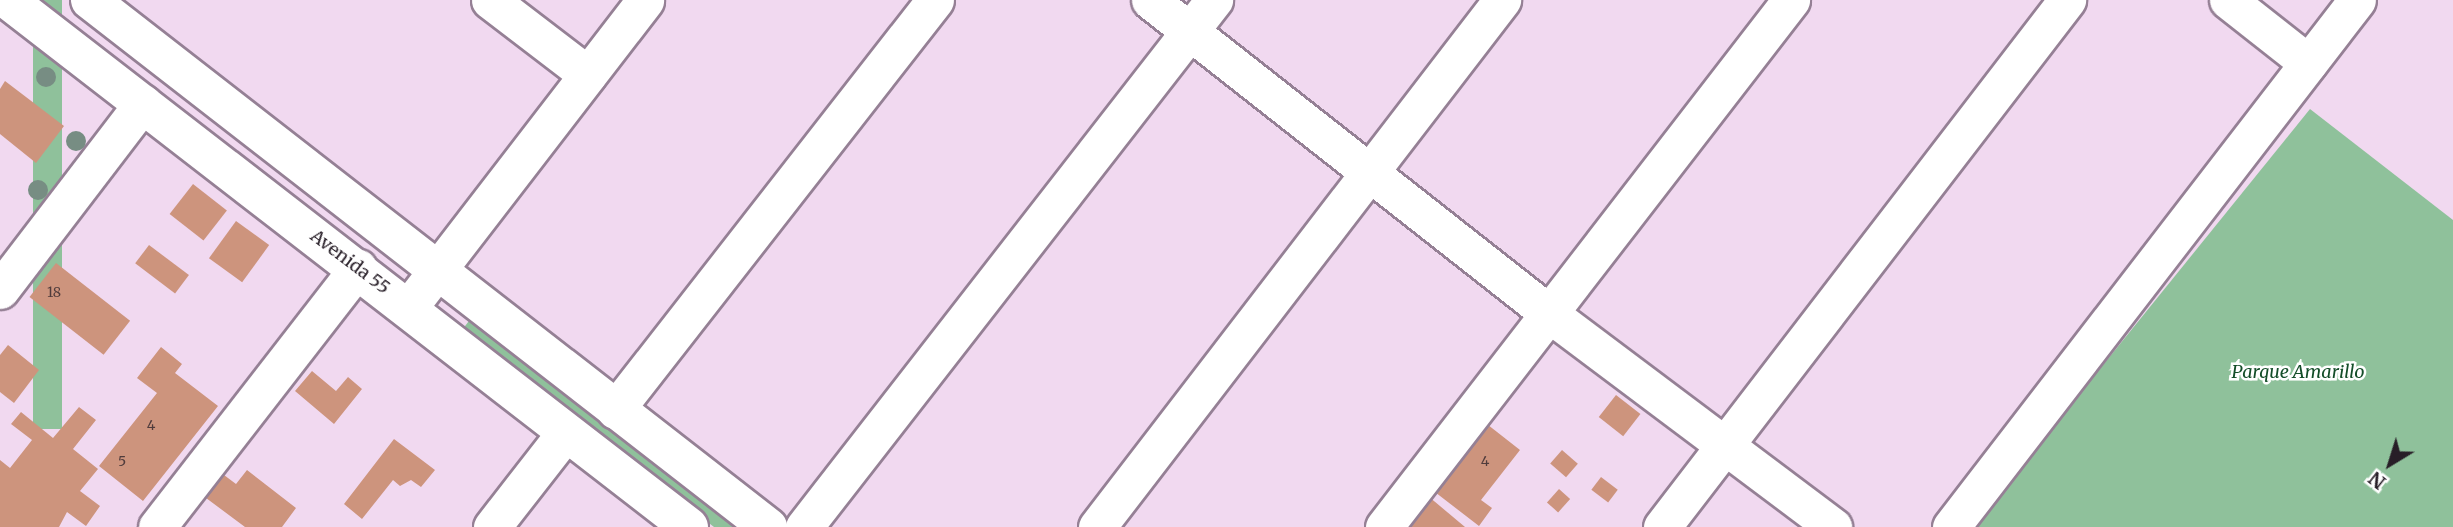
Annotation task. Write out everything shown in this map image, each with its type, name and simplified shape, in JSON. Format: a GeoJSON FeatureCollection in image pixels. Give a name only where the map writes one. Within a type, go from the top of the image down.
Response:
{"type":"FeatureCollection","features":[{"type":"Feature","properties":{"kind":"street","name":"Avenida 55"},"geometry":{"type":"LineString","coordinates":[[8,0],[409,307],[689,527]]}},
{"type":"Feature","properties":{"kind":"street"},"geometry":{"type":"LineString","coordinates":[[90,0],[439,268],[615,410],[768,527]]}},
{"type":"Feature","properties":{"kind":"street"},"geometry":{"type":"LineString","coordinates":[[490,0],[588,75]]}},
{"type":"Feature","properties":{"kind":"street"},"geometry":{"type":"LineString","coordinates":[[409,307],[645,0]]}},
{"type":"Feature","properties":{"kind":"street"},"geometry":{"type":"LineString","coordinates":[[615,410],[935,0]]}},
{"type":"Feature","properties":{"kind":"street"},"geometry":{"type":"LineString","coordinates":[[1150,0],[1547,312],[1833,527]]}},
{"type":"Feature","properties":{"kind":"street"},"geometry":{"type":"LineString","coordinates":[[804,527],[1214,0]]}},
{"type":"Feature","properties":{"kind":"street"},"geometry":{"type":"LineString","coordinates":[[1097,527],[1502,0]]}},
{"type":"Feature","properties":{"kind":"street"},"geometry":{"type":"LineString","coordinates":[[1384,527],[1547,312],[1791,0]]}},
{"type":"Feature","properties":{"kind":"street"},"geometry":{"type":"LineString","coordinates":[[1662,527],[2067,0]]}},
{"type":"Feature","properties":{"kind":"street"},"geometry":{"type":"LineString","coordinates":[[2228,0],[2308,63]]}},
{"type":"Feature","properties":{"kind":"street"},"geometry":{"type":"LineString","coordinates":[[1951,527],[2357,0]]}},
{"type":"Feature","properties":{"kind":"street"},"geometry":{"type":"LineString","coordinates":[[0,290],[143,103]]}},
{"type":"Feature","properties":{"kind":"street"},"geometry":{"type":"LineString","coordinates":[[157,527],[358,268]]}},
{"type":"Feature","properties":{"kind":"street"},"geometry":{"type":"LineString","coordinates":[[492,527],[566,432]]}},
{"type":"Feature","properties":{"kind":"green space"},"geometry":{"type":"Polygon","coordinates":[[[33,0],[62,0],[62,429],[33,429],[33,0]]]}},
{"type":"Feature","properties":{"kind":"green space","name":"Parque Amarillo"},"geometry":{"type":"Polygon","coordinates":[[[2310,109],[2453,220],[2453,527],[1972,527],[2310,109]]]}},
{"type":"Feature","properties":{"kind":"green space"},"geometry":{"type":"Polygon","coordinates":[[[472,317],[744,527],[714,527],[462,330],[472,317]]]}},
{"type":"Feature","properties":{"kind":"building"},"geometry":{"type":"Polygon","coordinates":[[[5,81],[64,126],[36,163],[0,134],[0,89],[5,81]]]}},
{"type":"Feature","properties":{"kind":"building"},"geometry":{"type":"Polygon","coordinates":[[[193,184],[227,210],[203,240],[170,214],[193,184]]]}},
{"type":"Feature","properties":{"kind":"building"},"geometry":{"type":"Polygon","coordinates":[[[236,221],[269,245],[242,282],[209,258],[236,221]]]}},
{"type":"Feature","properties":{"kind":"building"},"geometry":{"type":"Polygon","coordinates":[[[149,245],[189,275],[175,293],[135,263],[149,245]]]}},
{"type":"Feature","properties":{"kind":"building"},"geometry":{"type":"Polygon","coordinates":[[[56,263],[130,321],[104,355],[30,297],[56,263]]]}},
{"type":"Feature","properties":{"kind":"building"},"geometry":{"type":"Polygon","coordinates":[[[8,345],[39,370],[14,403],[0,392],[0,355],[8,345]]]}},
{"type":"Feature","properties":{"kind":"building"},"geometry":{"type":"Polygon","coordinates":[[[161,347],[182,364],[175,373],[218,406],[143,501],[99,466],[157,393],[137,378],[161,347]]]}},
{"type":"Feature","properties":{"kind":"building"},"geometry":{"type":"Polygon","coordinates":[[[312,371],[336,391],[348,377],[362,389],[334,424],[295,391],[312,371]]]}},
{"type":"Feature","properties":{"kind":"building"},"geometry":{"type":"Polygon","coordinates":[[[1616,395],[1640,414],[1623,436],[1599,417],[1616,395]]]}},
{"type":"Feature","properties":{"kind":"building"},"geometry":{"type":"Polygon","coordinates":[[[79,407],[96,420],[73,449],[98,469],[80,491],[100,506],[86,526],[67,512],[59,527],[0,527],[0,460],[10,468],[32,440],[11,424],[21,412],[53,438],[79,407]]]}},
{"type":"Feature","properties":{"kind":"building"},"geometry":{"type":"Polygon","coordinates":[[[1483,421],[1520,450],[1481,500],[1492,508],[1479,526],[1431,489],[1483,421]]]}},
{"type":"Feature","properties":{"kind":"building"},"geometry":{"type":"Polygon","coordinates":[[[394,439],[435,470],[421,487],[411,480],[400,486],[393,480],[362,519],[344,504],[394,439]]]}},
{"type":"Feature","properties":{"kind":"building"},"geometry":{"type":"Polygon","coordinates":[[[1562,450],[1578,464],[1566,477],[1550,464],[1562,450]]]}},
{"type":"Feature","properties":{"kind":"building"},"geometry":{"type":"Polygon","coordinates":[[[216,469],[236,484],[247,470],[296,508],[282,527],[245,527],[198,492],[216,469]]]}},
{"type":"Feature","properties":{"kind":"building"},"geometry":{"type":"Polygon","coordinates":[[[1601,477],[1618,490],[1608,502],[1591,490],[1601,477]]]}},
{"type":"Feature","properties":{"kind":"building"},"geometry":{"type":"Polygon","coordinates":[[[1559,489],[1570,499],[1558,512],[1547,502],[1559,489]]]}},
{"type":"Feature","properties":{"kind":"building"},"geometry":{"type":"Polygon","coordinates":[[[1428,496],[1465,527],[1402,527],[1428,496]]]}}]}
